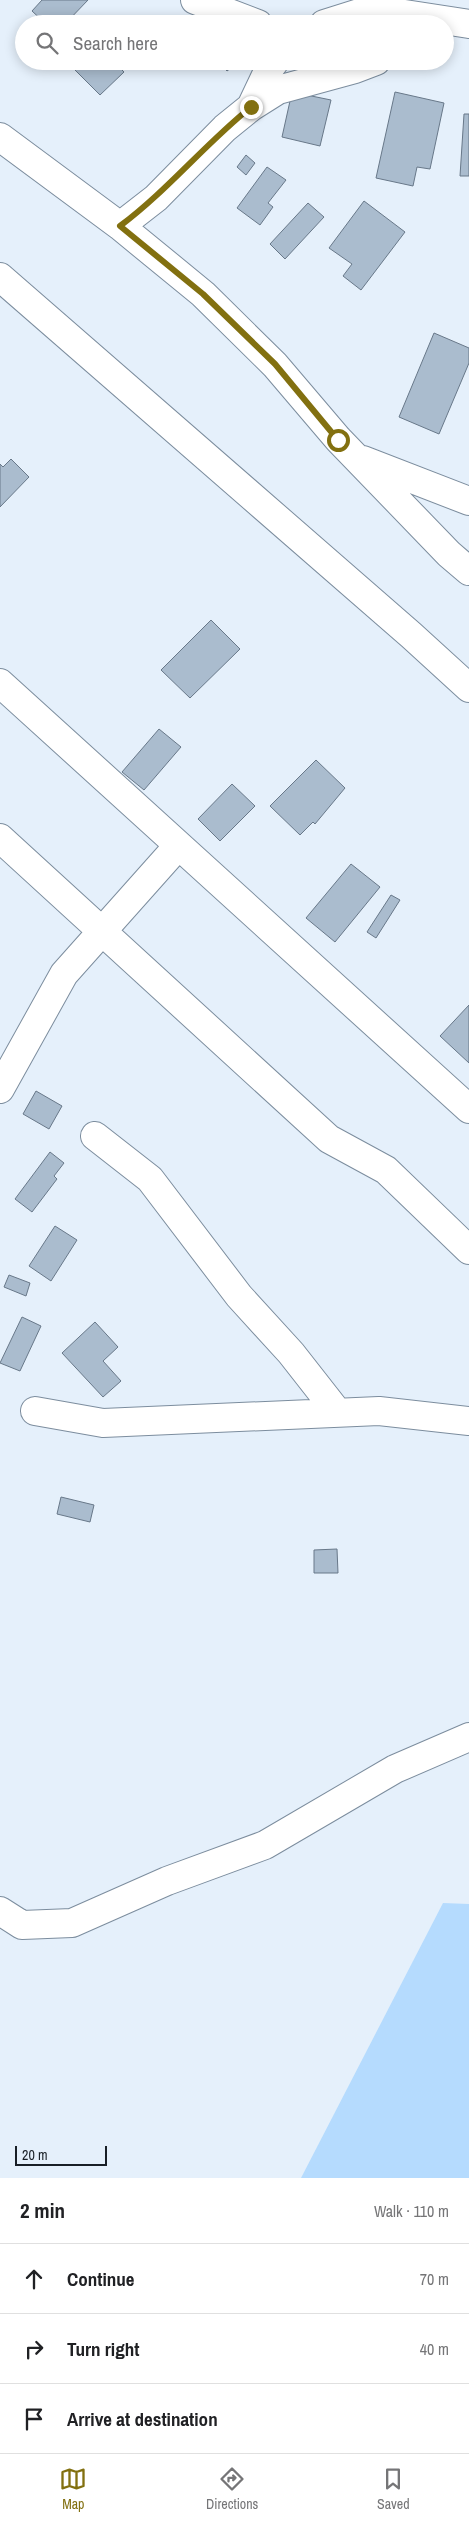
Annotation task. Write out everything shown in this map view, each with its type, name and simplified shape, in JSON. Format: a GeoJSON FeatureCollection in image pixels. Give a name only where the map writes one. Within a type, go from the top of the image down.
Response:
{"type":"FeatureCollection","features":[{"type":"Feature","properties":{"kind":"street"},"geometry":{"type":"LineString","coordinates":[[195,0],[234,15]]}},
{"type":"Feature","properties":{"kind":"street"},"geometry":{"type":"LineString","coordinates":[[345,15],[369,5],[422,15]]}},
{"type":"Feature","properties":{"kind":"street"},"geometry":{"type":"LineString","coordinates":[[454,21],[469,24]]}},
{"type":"Feature","properties":{"kind":"street"},"geometry":{"type":"LineString","coordinates":[[454,34],[469,29]]}},
{"type":"Feature","properties":{"kind":"street"},"geometry":{"type":"LineString","coordinates":[[251,107],[269,70]]}},
{"type":"Feature","properties":{"kind":"street"},"geometry":{"type":"LineString","coordinates":[[120,226],[156,198],[225,128],[251,107],[278,90],[351,70]]}},
{"type":"Feature","properties":{"kind":"street"},"geometry":{"type":"LineString","coordinates":[[0,136],[120,226],[203,294],[255,345],[356,457],[448,554],[469,571]]}},
{"type":"Feature","properties":{"kind":"street"},"geometry":{"type":"LineString","coordinates":[[0,277],[411,635],[469,688]]}},
{"type":"Feature","properties":{"kind":"street"},"geometry":{"type":"LineString","coordinates":[[356,457],[469,501]]}},
{"type":"Feature","properties":{"kind":"street"},"geometry":{"type":"LineString","coordinates":[[0,683],[469,1109]]}},
{"type":"Feature","properties":{"kind":"street"},"geometry":{"type":"LineString","coordinates":[[0,838],[328,1139],[386,1170],[469,1250]]}},
{"type":"Feature","properties":{"kind":"street"},"geometry":{"type":"LineString","coordinates":[[0,1089],[64,974],[178,846]]}},
{"type":"Feature","properties":{"kind":"street"},"geometry":{"type":"LineString","coordinates":[[95,1136],[150,1179],[239,1296],[291,1353],[338,1413]]}},
{"type":"Feature","properties":{"kind":"street"},"geometry":{"type":"LineString","coordinates":[[35,1411],[103,1423],[379,1411],[469,1421]]}},
{"type":"Feature","properties":{"kind":"street"},"geometry":{"type":"LineString","coordinates":[[0,1911],[22,1925],[72,1923],[167,1881],[265,1845],[394,1769],[469,1737]]}},
{"type":"Feature","properties":{"kind":"shaded area"},"geometry":{"type":"Polygon","coordinates":[[[443,1903],[469,1904],[469,2178],[301,2178],[443,1903]]]}},
{"type":"Feature","properties":{"kind":"building"},"geometry":{"type":"Polygon","coordinates":[[[42,0],[88,0],[74,15],[36,15],[32,11],[42,0]]]}},
{"type":"Feature","properties":{"kind":"building"},"geometry":{"type":"Polygon","coordinates":[[[75,70],[122,70],[124,72],[100,95],[75,70]]]}},
{"type":"Feature","properties":{"kind":"building"},"geometry":{"type":"Polygon","coordinates":[[[292,92],[331,100],[320,146],[282,137],[292,92]]]}},
{"type":"Feature","properties":{"kind":"building"},"geometry":{"type":"Polygon","coordinates":[[[395,92],[444,103],[430,169],[417,167],[413,186],[376,178],[395,92]]]}},
{"type":"Feature","properties":{"kind":"building"},"geometry":{"type":"Polygon","coordinates":[[[464,114],[469,114],[469,176],[460,176],[464,114]]]}},
{"type":"Feature","properties":{"kind":"building"},"geometry":{"type":"Polygon","coordinates":[[[246,155],[255,163],[246,175],[237,167],[246,155]]]}},
{"type":"Feature","properties":{"kind":"building"},"geometry":{"type":"Polygon","coordinates":[[[267,167],[286,180],[268,203],[273,207],[260,225],[237,208],[267,167]]]}},
{"type":"Feature","properties":{"kind":"building"},"geometry":{"type":"Polygon","coordinates":[[[364,201],[405,232],[361,290],[343,276],[352,264],[329,248],[364,201]]]}},
{"type":"Feature","properties":{"kind":"building"},"geometry":{"type":"Polygon","coordinates":[[[308,203],[324,217],[285,259],[270,244],[308,203]]]}},
{"type":"Feature","properties":{"kind":"building"},"geometry":{"type":"Polygon","coordinates":[[[434,333],[469,348],[469,363],[439,434],[399,417],[434,333]]]}},
{"type":"Feature","properties":{"kind":"building"},"geometry":{"type":"Polygon","coordinates":[[[11,459],[29,477],[0,507],[0,464],[3,467],[11,459]]]}},
{"type":"Feature","properties":{"kind":"building"},"geometry":{"type":"Polygon","coordinates":[[[211,620],[240,649],[190,698],[161,670],[211,620]]]}},
{"type":"Feature","properties":{"kind":"building"},"geometry":{"type":"Polygon","coordinates":[[[159,729],[181,747],[144,790],[122,772],[159,729]]]}},
{"type":"Feature","properties":{"kind":"building"},"geometry":{"type":"Polygon","coordinates":[[[316,760],[345,788],[315,824],[313,822],[300,835],[270,806],[316,760]]]}},
{"type":"Feature","properties":{"kind":"building"},"geometry":{"type":"Polygon","coordinates":[[[232,784],[255,806],[220,841],[198,819],[232,784]]]}},
{"type":"Feature","properties":{"kind":"building"},"geometry":{"type":"Polygon","coordinates":[[[351,864],[380,887],[335,942],[306,918],[351,864]]]}},
{"type":"Feature","properties":{"kind":"building"},"geometry":{"type":"Polygon","coordinates":[[[391,895],[400,900],[376,938],[367,932],[391,895]]]}},
{"type":"Feature","properties":{"kind":"building"},"geometry":{"type":"Polygon","coordinates":[[[469,1005],[469,1063],[440,1036],[469,1005]]]}},
{"type":"Feature","properties":{"kind":"building"},"geometry":{"type":"Polygon","coordinates":[[[36,1091],[62,1106],[49,1129],[23,1114],[36,1091]]]}},
{"type":"Feature","properties":{"kind":"building"},"geometry":{"type":"Polygon","coordinates":[[[50,1152],[64,1163],[54,1176],[57,1179],[32,1212],[15,1199],[50,1152]]]}},
{"type":"Feature","properties":{"kind":"building"},"geometry":{"type":"Polygon","coordinates":[[[55,1226],[77,1240],[51,1281],[29,1266],[55,1226]]]}},
{"type":"Feature","properties":{"kind":"building"},"geometry":{"type":"Polygon","coordinates":[[[9,1275],[30,1283],[26,1296],[4,1287],[9,1275]]]}},
{"type":"Feature","properties":{"kind":"building"},"geometry":{"type":"Polygon","coordinates":[[[22,1317],[41,1326],[20,1371],[0,1363],[22,1317]]]}},
{"type":"Feature","properties":{"kind":"building"},"geometry":{"type":"Polygon","coordinates":[[[95,1322],[118,1347],[103,1361],[121,1381],[103,1397],[62,1353],[95,1322]]]}},
{"type":"Feature","properties":{"kind":"building"},"geometry":{"type":"Polygon","coordinates":[[[61,1497],[94,1505],[90,1522],[57,1514],[61,1497]]]}},
{"type":"Feature","properties":{"kind":"building"},"geometry":{"type":"Polygon","coordinates":[[[337,1549],[338,1573],[314,1573],[314,1550],[337,1549]]]}},
{"type":"Feature","properties":{"kind":"route"},"geometry":{"type":"LineString","coordinates":[[251,107],[225,128],[156,198],[120,226],[203,294],[275,364],[338,440]]}}]}
